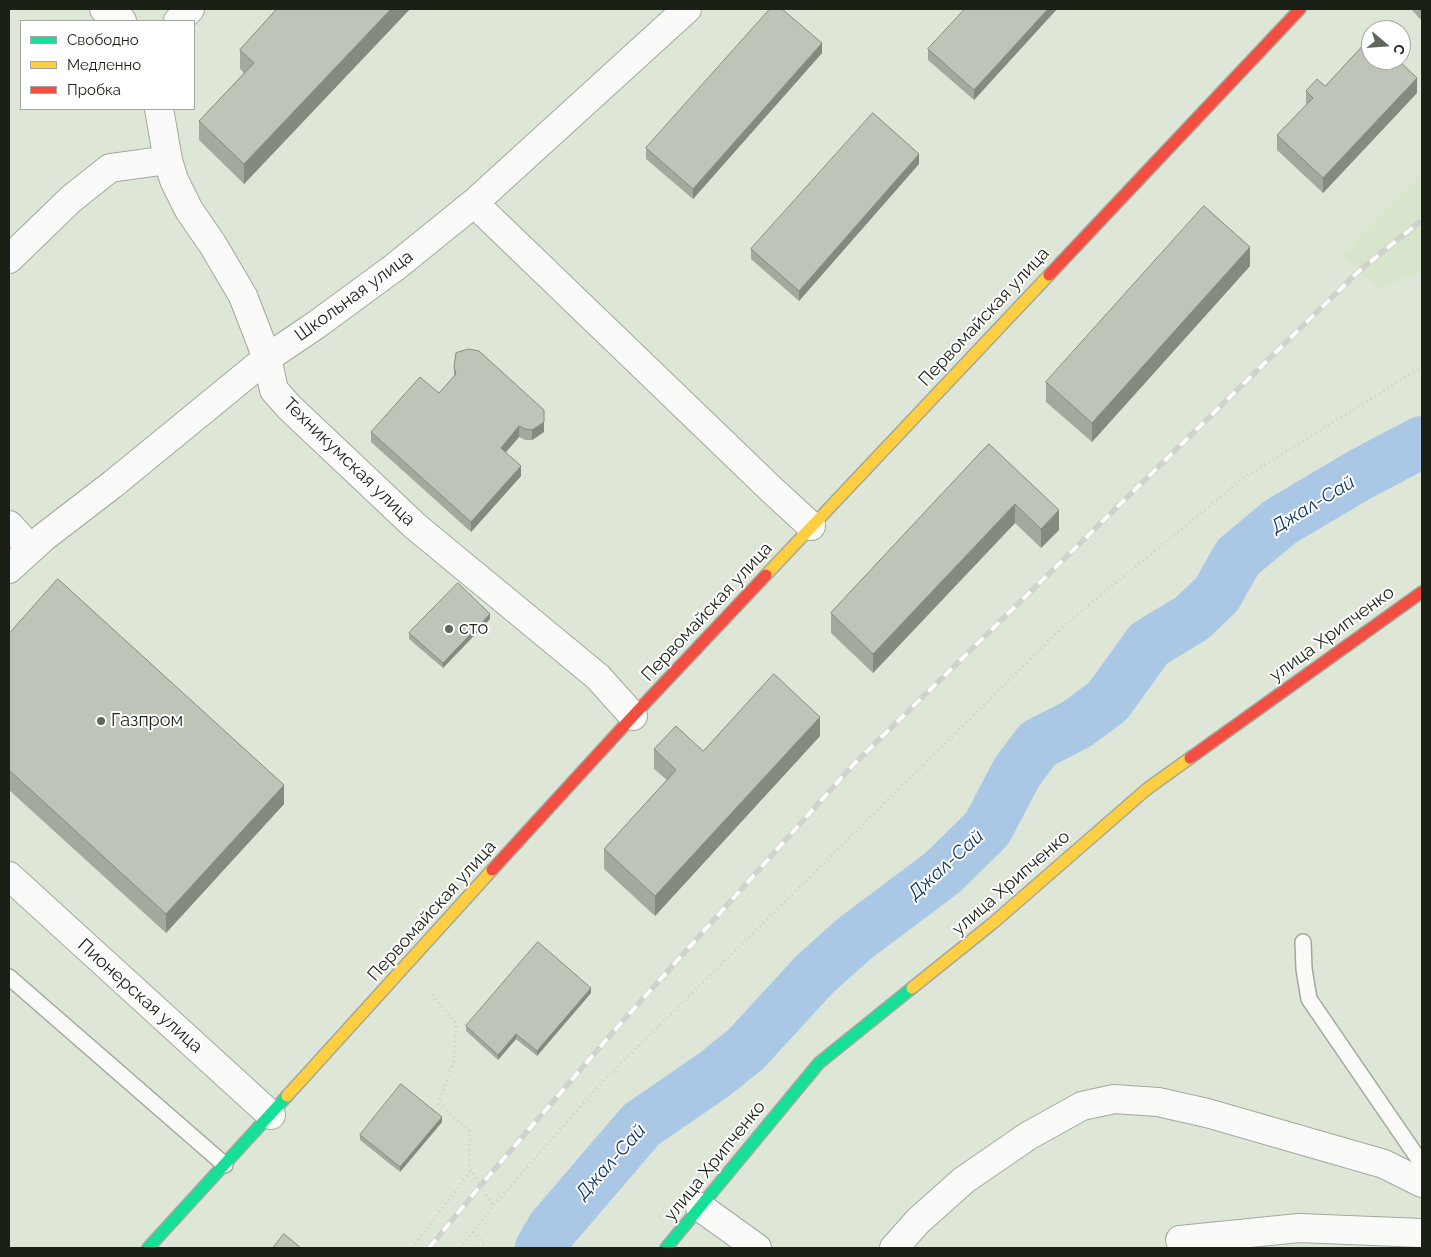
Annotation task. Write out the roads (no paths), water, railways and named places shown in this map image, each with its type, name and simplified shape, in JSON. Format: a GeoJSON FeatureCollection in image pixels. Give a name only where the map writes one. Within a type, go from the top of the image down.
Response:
{"type":"FeatureCollection","features":[{"type":"Feature","properties":{"kind":"main road","name":"Первомайская улица"},"geometry":{"type":"LineString","coordinates":[[148,1248],[633,716],[1300,9]]}},
{"type":"Feature","properties":{"kind":"main road","name":"улица Хрипченко"},"geometry":{"type":"LineString","coordinates":[[666,1248],[819,1063],[993,923],[1147,789],[1422,592]]}},
{"type":"Feature","properties":{"kind":"street"},"geometry":{"type":"LineString","coordinates":[[104,9],[120,20]]}},
{"type":"Feature","properties":{"kind":"street"},"geometry":{"type":"LineString","coordinates":[[179,20],[190,9]]}},
{"type":"Feature","properties":{"kind":"street","name":"Школьная улица"},"geometry":{"type":"LineString","coordinates":[[9,569],[31,549],[267,358],[316,325],[395,266],[474,203],[687,9]]}},
{"type":"Feature","properties":{"kind":"street","name":"Техникумская улица"},"geometry":{"type":"LineString","coordinates":[[160,110],[168,160],[174,180],[189,210],[243,296],[267,358],[274,390],[289,407],[415,526],[598,677],[633,716]]}},
{"type":"Feature","properties":{"kind":"street"},"geometry":{"type":"LineString","coordinates":[[9,259],[71,199],[110,168],[168,160]]}},
{"type":"Feature","properties":{"kind":"street"},"geometry":{"type":"LineString","coordinates":[[474,203],[811,526]]}},
{"type":"Feature","properties":{"kind":"street"},"geometry":{"type":"LineString","coordinates":[[9,525],[31,549]]}},
{"type":"Feature","properties":{"kind":"street","name":"Пионерская улица"},"geometry":{"type":"LineString","coordinates":[[9,876],[271,1115]]}},
{"type":"Feature","properties":{"kind":"street"},"geometry":{"type":"LineString","coordinates":[[894,1248],[918,1221],[964,1180],[1020,1142],[1082,1106],[1114,1099],[1158,1102],[1207,1113],[1384,1164],[1422,1183]]}},
{"type":"Feature","properties":{"kind":"street"},"geometry":{"type":"LineString","coordinates":[[700,1207],[757,1248]]}},
{"type":"Feature","properties":{"kind":"street"},"geometry":{"type":"LineString","coordinates":[[1180,1240],[1299,1228],[1422,1233]]}},
{"type":"Feature","properties":{"kind":"lane"},"geometry":{"type":"LineString","coordinates":[[1303,942],[1304,970],[1309,999],[1422,1164]]}},
{"type":"Feature","properties":{"kind":"lane"},"geometry":{"type":"LineString","coordinates":[[9,977],[225,1165]]}},
{"type":"Feature","properties":{"kind":"waterway","name":"Джал-Сай"},"geometry":{"type":"LineString","coordinates":[[541,1248],[552,1229],[641,1125],[715,1074],[746,1049],[815,974],[854,939],[942,873],[987,829],[1017,772],[1038,744],[1077,724],[1108,701],[1149,644],[1192,618],[1217,594],[1238,557],[1280,522],[1361,474],[1422,442]]}},
{"type":"Feature","properties":{"kind":"railway"},"geometry":{"type":"LineString","coordinates":[[429,1248],[613,1032],[853,765],[1359,271],[1422,220]]}},
{"type":"Feature","properties":{"kind":"place","name":"сто"},"geometry":{"type":"Point","coordinates":[449,629]}},
{"type":"Feature","properties":{"kind":"place","name":"Газпром"},"geometry":{"type":"Point","coordinates":[101,721]}}]}
